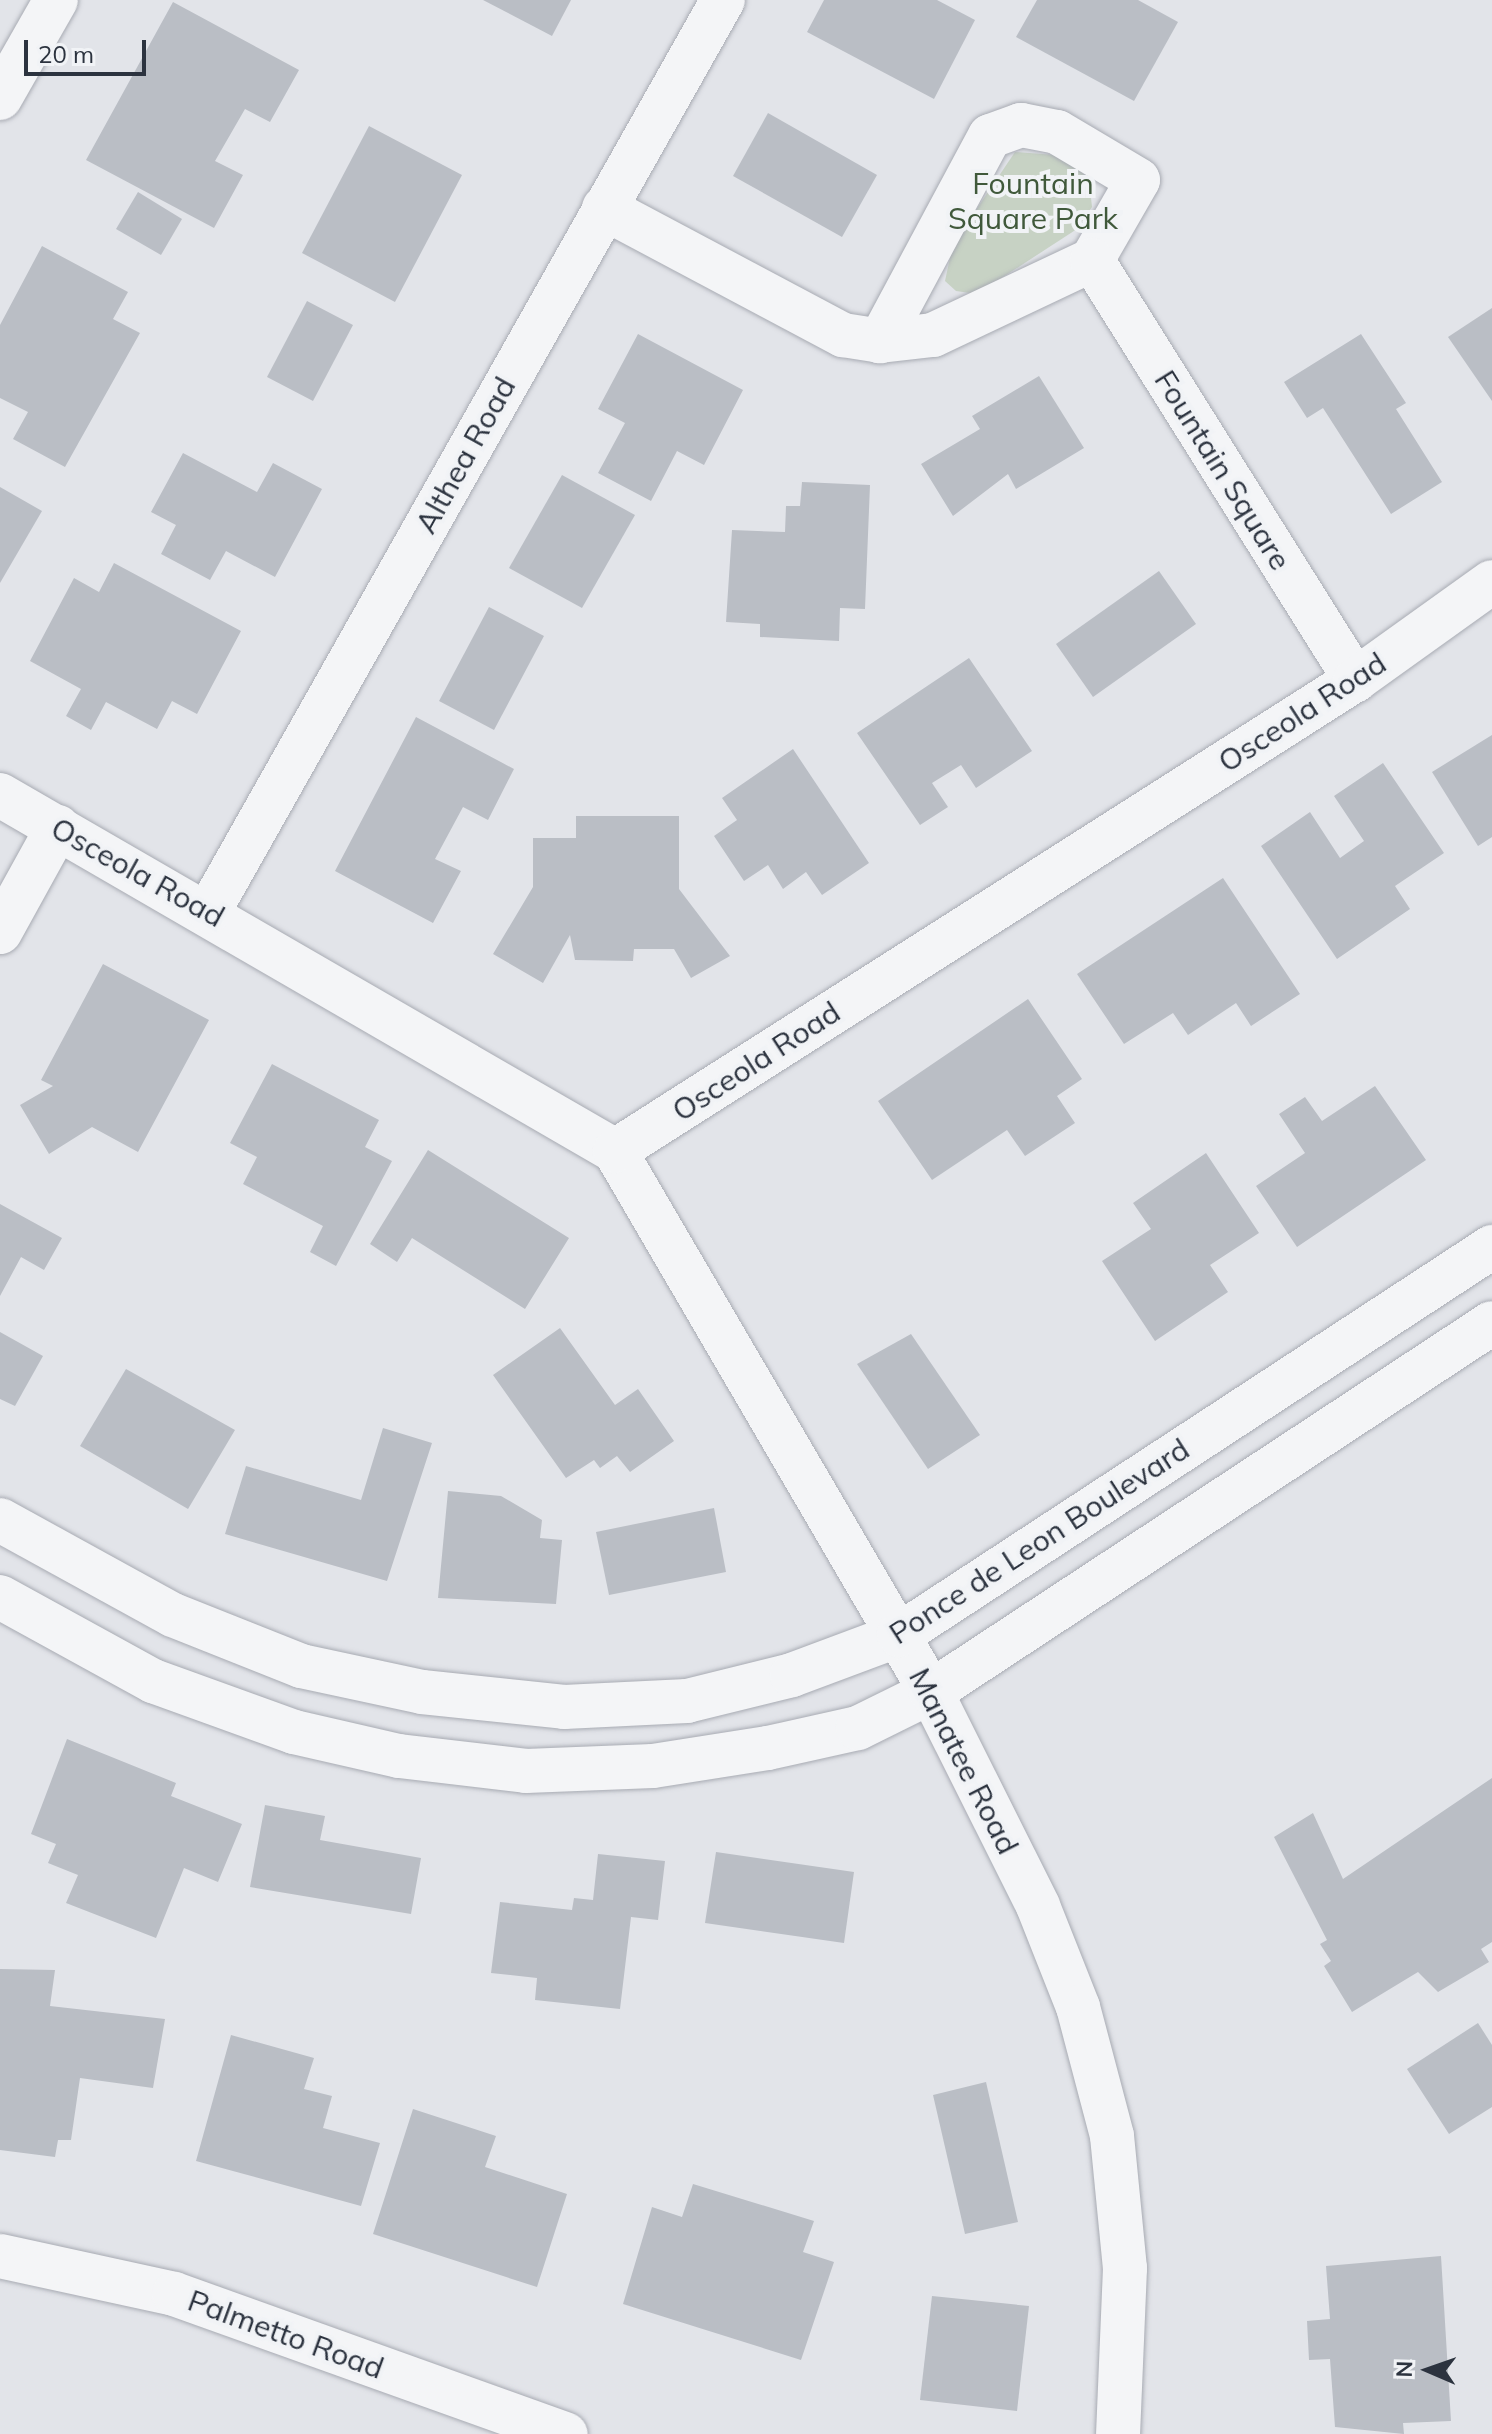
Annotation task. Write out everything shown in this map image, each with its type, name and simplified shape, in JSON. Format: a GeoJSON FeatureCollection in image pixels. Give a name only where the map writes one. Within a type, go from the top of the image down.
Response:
{"type":"FeatureCollection","features":[{"type":"Feature","properties":{"kind":"street"},"geometry":{"type":"LineString","coordinates":[[0,98],[56,0]]}},
{"type":"Feature","properties":{"kind":"street","name":"Althea Road"},"geometry":{"type":"LineString","coordinates":[[209,911],[723,0]]}},
{"type":"Feature","properties":{"kind":"street"},"geometry":{"type":"LineString","coordinates":[[604,208],[843,335],[880,341],[933,335],[1092,260],[1138,180],[1057,132],[1021,125],[990,136],[880,341]]}},
{"type":"Feature","properties":{"kind":"street","name":"Fountain Square"},"geometry":{"type":"LineString","coordinates":[[1092,260],[1355,680]]}},
{"type":"Feature","properties":{"kind":"street","name":"Osceola Road"},"geometry":{"type":"LineString","coordinates":[[0,795],[209,911],[615,1151],[1355,680],[1492,582]]}},
{"type":"Feature","properties":{"kind":"street"},"geometry":{"type":"LineString","coordinates":[[0,932],[58,827]]}},
{"type":"Feature","properties":{"kind":"street","name":"Manatee Road"},"geometry":{"type":"LineString","coordinates":[[615,1151],[931,1692],[1043,1921],[1078,2007],[1112,2136],[1125,2268],[1118,2434]]}},
{"type":"Feature","properties":{"kind":"street","name":"Ponce de Leon Boulevard"},"geometry":{"type":"LineString","coordinates":[[0,1520],[173,1615],[301,1666],[422,1692],[564,1707],[687,1701],[792,1675],[899,1635],[1492,1247]]}},
{"type":"Feature","properties":{"kind":"street"},"geometry":{"type":"LineString","coordinates":[[0,1597],[153,1681],[294,1732],[399,1756],[526,1771],[653,1766],[768,1748],[858,1728],[931,1692],[1492,1323]]}},
{"type":"Feature","properties":{"kind":"street","name":"Palmetto Road"},"geometry":{"type":"LineString","coordinates":[[0,2256],[174,2294],[566,2434]]}},
{"type":"Feature","properties":{"kind":"green space","name":"Fountain Square Park"},"geometry":{"type":"Polygon","coordinates":[[[1015,152],[1056,155],[1073,164],[1089,179],[1092,207],[1077,229],[977,294],[956,291],[945,281],[953,244],[1015,152]]]}},
{"type":"Feature","properties":{"kind":"building"},"geometry":{"type":"Polygon","coordinates":[[[483,0],[571,0],[552,36],[483,0]]]}},
{"type":"Feature","properties":{"kind":"building"},"geometry":{"type":"Polygon","coordinates":[[[824,0],[937,0],[975,20],[934,99],[807,32],[824,0]]]}},
{"type":"Feature","properties":{"kind":"building"},"geometry":{"type":"Polygon","coordinates":[[[1037,0],[1138,0],[1178,22],[1134,101],[1016,37],[1037,0]]]}},
{"type":"Feature","properties":{"kind":"building"},"geometry":{"type":"Polygon","coordinates":[[[173,2],[299,70],[270,122],[245,109],[215,161],[243,175],[214,228],[86,160],[173,2]]]}},
{"type":"Feature","properties":{"kind":"building"},"geometry":{"type":"Polygon","coordinates":[[[768,113],[877,175],[842,237],[733,176],[768,113]]]}},
{"type":"Feature","properties":{"kind":"building"},"geometry":{"type":"Polygon","coordinates":[[[369,126],[462,175],[395,302],[302,253],[369,126]]]}},
{"type":"Feature","properties":{"kind":"building"},"geometry":{"type":"Polygon","coordinates":[[[138,192],[182,219],[161,255],[116,229],[138,192]]]}},
{"type":"Feature","properties":{"kind":"building"},"geometry":{"type":"Polygon","coordinates":[[[42,246],[128,292],[113,319],[140,333],[65,467],[13,439],[28,412],[0,398],[0,325],[42,246]]]}},
{"type":"Feature","properties":{"kind":"building"},"geometry":{"type":"Polygon","coordinates":[[[307,301],[353,325],[313,401],[267,377],[307,301]]]}},
{"type":"Feature","properties":{"kind":"building"},"geometry":{"type":"Polygon","coordinates":[[[1492,308],[1492,401],[1448,337],[1492,308]]]}},
{"type":"Feature","properties":{"kind":"building"},"geometry":{"type":"Polygon","coordinates":[[[638,334],[743,390],[704,465],[677,451],[651,501],[598,473],[625,423],[598,409],[638,334]]]}},
{"type":"Feature","properties":{"kind":"building"},"geometry":{"type":"Polygon","coordinates":[[[1361,334],[1406,403],[1396,409],[1442,482],[1391,514],[1323,408],[1307,418],[1284,382],[1361,334]]]}},
{"type":"Feature","properties":{"kind":"building"},"geometry":{"type":"Polygon","coordinates":[[[1039,376],[1084,448],[1016,489],[1008,474],[953,516],[921,464],[980,429],[972,416],[1039,376]]]}},
{"type":"Feature","properties":{"kind":"building"},"geometry":{"type":"Polygon","coordinates":[[[183,453],[257,492],[273,463],[322,489],[275,577],[226,551],[210,580],[161,554],[176,525],[151,512],[183,453]]]}},
{"type":"Feature","properties":{"kind":"building"},"geometry":{"type":"Polygon","coordinates":[[[562,475],[635,515],[582,608],[509,568],[562,475]]]}},
{"type":"Feature","properties":{"kind":"building"},"geometry":{"type":"Polygon","coordinates":[[[802,482],[870,485],[865,609],[840,608],[839,641],[760,637],[760,624],[726,622],[732,530],[785,532],[786,506],[800,506],[802,482]]]}},
{"type":"Feature","properties":{"kind":"building"},"geometry":{"type":"Polygon","coordinates":[[[0,487],[42,511],[0,583],[0,487]]]}},
{"type":"Feature","properties":{"kind":"building"},"geometry":{"type":"Polygon","coordinates":[[[114,563],[241,631],[197,714],[172,701],[157,729],[106,702],[91,730],[66,716],[81,689],[30,661],[74,578],[99,592],[114,563]]]}},
{"type":"Feature","properties":{"kind":"building"},"geometry":{"type":"Polygon","coordinates":[[[1159,571],[1196,624],[1093,697],[1056,644],[1159,571]]]}},
{"type":"Feature","properties":{"kind":"building"},"geometry":{"type":"Polygon","coordinates":[[[489,607],[544,636],[494,730],[439,701],[489,607]]]}},
{"type":"Feature","properties":{"kind":"building"},"geometry":{"type":"Polygon","coordinates":[[[969,658],[1032,751],[976,788],[961,765],[932,783],[948,807],[920,825],[857,733],[969,658]]]}},
{"type":"Feature","properties":{"kind":"building"},"geometry":{"type":"Polygon","coordinates":[[[416,717],[514,769],[488,820],[463,807],[435,859],[461,871],[433,923],[335,871],[416,717]]]}},
{"type":"Feature","properties":{"kind":"building"},"geometry":{"type":"Polygon","coordinates":[[[1492,735],[1492,837],[1478,846],[1432,772],[1492,735]]]}},
{"type":"Feature","properties":{"kind":"building"},"geometry":{"type":"Polygon","coordinates":[[[793,749],[869,863],[822,895],[806,872],[783,889],[768,865],[744,881],[714,836],[737,820],[722,798],[793,749]]]}},
{"type":"Feature","properties":{"kind":"building"},"geometry":{"type":"Polygon","coordinates":[[[1383,763],[1444,853],[1395,886],[1410,909],[1337,959],[1261,846],[1310,812],[1340,858],[1364,841],[1334,796],[1383,763]]]}},
{"type":"Feature","properties":{"kind":"building"},"geometry":{"type":"Polygon","coordinates":[[[576,816],[679,816],[679,889],[730,956],[691,978],[674,949],[634,949],[633,961],[575,960],[570,935],[543,983],[493,954],[533,887],[533,838],[576,838],[576,816]]]}},
{"type":"Feature","properties":{"kind":"building"},"geometry":{"type":"Polygon","coordinates":[[[1223,878],[1300,994],[1251,1026],[1236,1003],[1188,1035],[1173,1013],[1124,1044],[1077,974],[1223,878]]]}},
{"type":"Feature","properties":{"kind":"building"},"geometry":{"type":"Polygon","coordinates":[[[103,964],[209,1020],[138,1152],[92,1127],[49,1154],[20,1105],[53,1086],[41,1080],[103,964]]]}},
{"type":"Feature","properties":{"kind":"building"},"geometry":{"type":"Polygon","coordinates":[[[1028,999],[1082,1079],[1057,1096],[1075,1123],[1025,1156],[1007,1130],[932,1180],[878,1101],[1028,999]]]}},
{"type":"Feature","properties":{"kind":"building"},"geometry":{"type":"Polygon","coordinates":[[[272,1064],[379,1120],[365,1147],[392,1161],[336,1266],[310,1252],[323,1226],[243,1184],[257,1157],[230,1143],[272,1064]]]}},
{"type":"Feature","properties":{"kind":"building"},"geometry":{"type":"Polygon","coordinates":[[[1375,1086],[1426,1160],[1297,1247],[1256,1186],[1305,1153],[1279,1114],[1305,1097],[1322,1121],[1375,1086]]]}},
{"type":"Feature","properties":{"kind":"building"},"geometry":{"type":"Polygon","coordinates":[[[428,1150],[569,1238],[525,1309],[412,1238],[397,1262],[370,1244],[428,1150]]]}},
{"type":"Feature","properties":{"kind":"building"},"geometry":{"type":"Polygon","coordinates":[[[1206,1153],[1259,1233],[1210,1265],[1228,1292],[1155,1341],[1102,1261],[1151,1229],[1133,1203],[1206,1153]]]}},
{"type":"Feature","properties":{"kind":"building"},"geometry":{"type":"Polygon","coordinates":[[[0,1204],[62,1238],[44,1270],[21,1257],[0,1296],[0,1204]]]}},
{"type":"Feature","properties":{"kind":"building"},"geometry":{"type":"Polygon","coordinates":[[[560,1328],[615,1405],[638,1389],[674,1441],[630,1472],[617,1456],[600,1468],[594,1460],[566,1478],[493,1375],[560,1328]]]}},
{"type":"Feature","properties":{"kind":"building"},"geometry":{"type":"Polygon","coordinates":[[[0,1332],[43,1356],[15,1406],[0,1399],[0,1332]]]}},
{"type":"Feature","properties":{"kind":"building"},"geometry":{"type":"Polygon","coordinates":[[[911,1334],[980,1435],[928,1469],[857,1364],[911,1334]]]}},
{"type":"Feature","properties":{"kind":"building"},"geometry":{"type":"Polygon","coordinates":[[[126,1369],[235,1430],[188,1509],[80,1446],[126,1369]]]}},
{"type":"Feature","properties":{"kind":"building"},"geometry":{"type":"Polygon","coordinates":[[[383,1428],[432,1443],[387,1581],[225,1534],[246,1466],[361,1500],[383,1428]]]}},
{"type":"Feature","properties":{"kind":"building"},"geometry":{"type":"Polygon","coordinates":[[[448,1491],[501,1496],[542,1520],[540,1538],[562,1540],[556,1604],[438,1598],[448,1491]]]}},
{"type":"Feature","properties":{"kind":"building"},"geometry":{"type":"Polygon","coordinates":[[[714,1508],[726,1572],[609,1595],[596,1532],[714,1508]]]}},
{"type":"Feature","properties":{"kind":"building"},"geometry":{"type":"Polygon","coordinates":[[[67,1739],[176,1783],[171,1796],[242,1824],[218,1882],[184,1868],[156,1938],[66,1903],[78,1875],[48,1863],[56,1844],[31,1834],[67,1739]]]}},
{"type":"Feature","properties":{"kind":"building"},"geometry":{"type":"Polygon","coordinates":[[[1492,1778],[1492,1942],[1481,1949],[1489,1962],[1438,1992],[1418,1972],[1352,2012],[1324,1966],[1331,1961],[1320,1944],[1327,1940],[1274,1837],[1313,1813],[1343,1879],[1492,1778]]]}},
{"type":"Feature","properties":{"kind":"building"},"geometry":{"type":"Polygon","coordinates":[[[265,1805],[325,1816],[320,1840],[421,1858],[411,1914],[250,1887],[265,1805]]]}},
{"type":"Feature","properties":{"kind":"building"},"geometry":{"type":"Polygon","coordinates":[[[716,1852],[854,1872],[844,1943],[705,1923],[716,1852]]]}},
{"type":"Feature","properties":{"kind":"building"},"geometry":{"type":"Polygon","coordinates":[[[598,1854],[665,1861],[658,1920],[631,1917],[620,2009],[535,2000],[537,1978],[491,1973],[500,1902],[572,1910],[574,1898],[593,1900],[598,1854]]]}},
{"type":"Feature","properties":{"kind":"building"},"geometry":{"type":"Polygon","coordinates":[[[0,1969],[55,1970],[50,2006],[165,2019],[153,2088],[80,2078],[71,2140],[58,2140],[55,2157],[0,2150],[0,1969]]]}},
{"type":"Feature","properties":{"kind":"building"},"geometry":{"type":"Polygon","coordinates":[[[1478,2023],[1492,2045],[1492,2107],[1449,2134],[1407,2069],[1478,2023]]]}},
{"type":"Feature","properties":{"kind":"building"},"geometry":{"type":"Polygon","coordinates":[[[231,2035],[314,2058],[304,2089],[332,2096],[323,2128],[380,2143],[361,2206],[196,2161],[231,2035]]]}},
{"type":"Feature","properties":{"kind":"building"},"geometry":{"type":"Polygon","coordinates":[[[986,2082],[1018,2222],[965,2234],[933,2095],[986,2082]]]}},
{"type":"Feature","properties":{"kind":"building"},"geometry":{"type":"Polygon","coordinates":[[[413,2109],[496,2136],[485,2167],[567,2194],[537,2287],[373,2234],[413,2109]]]}},
{"type":"Feature","properties":{"kind":"building"},"geometry":{"type":"Polygon","coordinates":[[[693,2184],[814,2221],[803,2252],[834,2262],[801,2360],[623,2304],[652,2207],[682,2217],[693,2184]]]}},
{"type":"Feature","properties":{"kind":"building"},"geometry":{"type":"Polygon","coordinates":[[[1441,2256],[1451,2421],[1403,2423],[1404,2434],[1335,2427],[1330,2359],[1309,2360],[1307,2321],[1330,2319],[1326,2266],[1441,2256]]]}},
{"type":"Feature","properties":{"kind":"building"},"geometry":{"type":"Polygon","coordinates":[[[932,2296],[1029,2306],[1017,2411],[920,2400],[932,2296]]]}}]}
